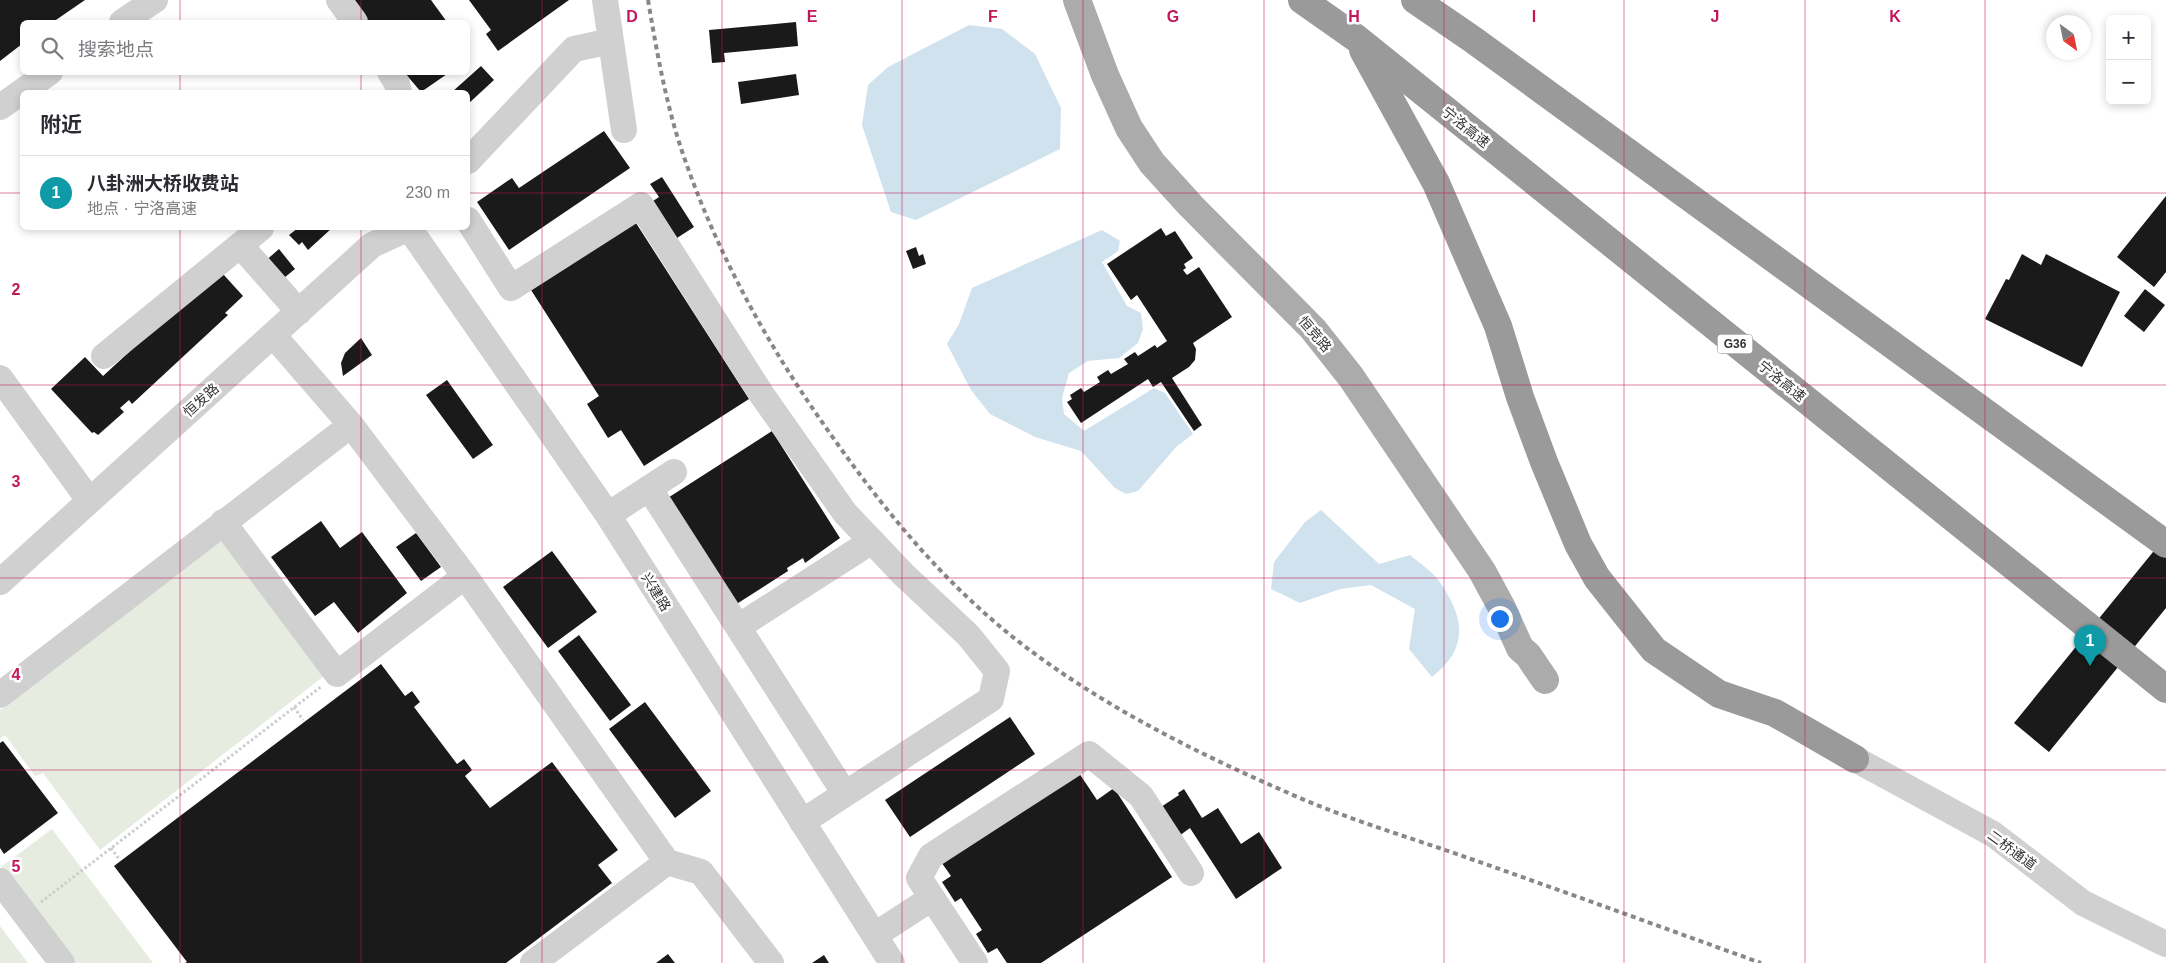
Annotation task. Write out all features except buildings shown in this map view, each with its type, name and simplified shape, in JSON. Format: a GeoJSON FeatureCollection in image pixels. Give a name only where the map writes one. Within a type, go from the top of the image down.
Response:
{"type":"FeatureCollection","features":[{"type":"Feature","properties":{"kind":"highway","name":"宁洛高速"},"geometry":{"type":"LineString","coordinates":[[1302,0],[1356,38],[2166,689]]}},
{"type":"Feature","properties":{"kind":"highway"},"geometry":{"type":"LineString","coordinates":[[1415,0],[1472,39],[2166,544]]}},
{"type":"Feature","properties":{"kind":"highway"},"geometry":{"type":"LineString","coordinates":[[1356,38],[1436,183],[1498,326],[1520,397],[1544,462],[1578,544],[1597,578],[1654,650],[1719,694],[1775,713],[1856,759]]}},
{"type":"Feature","properties":{"kind":"main road","name":"恒竞路"},"geometry":{"type":"LineString","coordinates":[[1077,0],[1105,74],[1129,128],[1152,163],[1197,213],[1313,330],[1351,377],[1482,571],[1502,608],[1520,648],[1528,655],[1545,680]]}},
{"type":"Feature","properties":{"kind":"street"},"geometry":{"type":"LineString","coordinates":[[125,20],[154,0]]}},
{"type":"Feature","properties":{"kind":"street"},"geometry":{"type":"LineString","coordinates":[[339,0],[354,20]]}},
{"type":"Feature","properties":{"kind":"street"},"geometry":{"type":"LineString","coordinates":[[605,0],[624,130]]}},
{"type":"Feature","properties":{"kind":"street"},"geometry":{"type":"LineString","coordinates":[[470,159],[574,49],[611,40]]}},
{"type":"Feature","properties":{"kind":"street"},"geometry":{"type":"LineString","coordinates":[[24,90],[46,75]]}},
{"type":"Feature","properties":{"kind":"street"},"geometry":{"type":"LineString","coordinates":[[392,75],[398,90]]}},
{"type":"Feature","properties":{"kind":"street"},"geometry":{"type":"LineString","coordinates":[[0,107],[20,93]]}},
{"type":"Feature","properties":{"kind":"street"},"geometry":{"type":"LineString","coordinates":[[470,223],[511,288],[641,205],[762,394],[845,513],[904,575],[968,635],[996,671],[991,699],[802,822]]}},
{"type":"Feature","properties":{"kind":"street"},"geometry":{"type":"LineString","coordinates":[[104,356],[259,230]]}},
{"type":"Feature","properties":{"kind":"street","name":"恒发路"},"geometry":{"type":"LineString","coordinates":[[0,582],[372,245],[405,230]]}},
{"type":"Feature","properties":{"kind":"street","name":"兴建路"},"geometry":{"type":"LineString","coordinates":[[410,230],[608,515],[892,963]]}},
{"type":"Feature","properties":{"kind":"street"},"geometry":{"type":"LineString","coordinates":[[240,245],[299,312]]}},
{"type":"Feature","properties":{"kind":"street"},"geometry":{"type":"LineString","coordinates":[[273,335],[351,425],[465,576],[667,862],[701,872],[771,963]]}},
{"type":"Feature","properties":{"kind":"street"},"geometry":{"type":"LineString","coordinates":[[0,378],[89,500]]}},
{"type":"Feature","properties":{"kind":"street"},"geometry":{"type":"LineString","coordinates":[[0,695],[351,425]]}},
{"type":"Feature","properties":{"kind":"street"},"geometry":{"type":"LineString","coordinates":[[608,515],[674,472]]}},
{"type":"Feature","properties":{"kind":"street"},"geometry":{"type":"LineString","coordinates":[[649,488],[845,794]]}},
{"type":"Feature","properties":{"kind":"street"},"geometry":{"type":"LineString","coordinates":[[223,522],[337,674],[465,576]]}},
{"type":"Feature","properties":{"kind":"street"},"geometry":{"type":"LineString","coordinates":[[738,627],[872,542]]}},
{"type":"Feature","properties":{"kind":"street"},"geometry":{"type":"LineString","coordinates":[[975,963],[919,878],[931,856],[1089,754],[1141,796],[1191,873]]}},
{"type":"Feature","properties":{"kind":"street","name":"二桥通道"},"geometry":{"type":"LineString","coordinates":[[1856,759],[1993,834],[2083,903],[2166,944]]}},
{"type":"Feature","properties":{"kind":"street"},"geometry":{"type":"LineString","coordinates":[[533,963],[667,862]]}},
{"type":"Feature","properties":{"kind":"street"},"geometry":{"type":"LineString","coordinates":[[0,882],[62,963]]}},
{"type":"Feature","properties":{"kind":"street"},"geometry":{"type":"LineString","coordinates":[[875,935],[932,898]]}},
{"type":"Feature","properties":{"kind":"path"},"geometry":{"type":"LineString","coordinates":[[25,914],[337,674]]}},
{"type":"Feature","properties":{"kind":"path"},"geometry":{"type":"LineString","coordinates":[[294,707],[303,720]]}},
{"type":"Feature","properties":{"kind":"path"},"geometry":{"type":"LineString","coordinates":[[111,848],[119,859]]}},
{"type":"Feature","properties":{"kind":"shaded area"},"geometry":{"type":"Polygon","coordinates":[[[223,540],[324,676],[100,850],[43,773],[35,776],[5,735],[0,739],[0,710],[223,540]]]}},
{"type":"Feature","properties":{"kind":"shaded area"},"geometry":{"type":"Polygon","coordinates":[[[52,829],[153,963],[73,963],[1,867],[52,829]]]}},
{"type":"Feature","properties":{"kind":"shaded area"},"geometry":{"type":"Polygon","coordinates":[[[0,926],[28,963],[0,963],[0,926]]]}},
{"type":"Feature","properties":{"kind":"water"},"geometry":{"type":"Polygon","coordinates":[[[969,25],[1002,29],[1035,54],[1061,108],[1060,149],[916,220],[891,212],[862,125],[868,85],[888,67],[969,25]]]}},
{"type":"Feature","properties":{"kind":"water"},"geometry":{"type":"Polygon","coordinates":[[[1102,230],[1120,241],[1118,251],[1102,262],[1127,306],[1141,313],[1143,329],[1138,343],[1119,358],[1088,361],[1069,373],[1062,398],[1064,414],[1084,431],[1154,388],[1165,393],[1193,434],[1176,447],[1138,491],[1126,494],[1115,488],[1081,451],[1035,437],[990,414],[971,390],[947,344],[959,324],[972,288],[1102,230]]]}},
{"type":"Feature","properties":{"kind":"water"},"geometry":{"type":"Polygon","coordinates":[[[1321,510],[1379,564],[1410,555],[1429,570],[1439,581],[1454,607],[1459,631],[1458,643],[1453,655],[1432,677],[1409,649],[1415,609],[1371,585],[1340,589],[1300,603],[1271,589],[1274,562],[1305,522],[1321,510]]]}},
{"type":"Feature","properties":{"kind":"railway"},"geometry":{"type":"LineString","coordinates":[[648,0],[664,87],[678,139],[704,209],[735,277],[753,311],[811,406],[884,506],[939,568],[968,598],[999,625],[1062,673],[1128,714],[1196,750],[1265,783],[1342,815],[1761,963]]}},
{"type":"Feature","properties":{"kind":"place","name":"八卦洲大桥收费站"},"geometry":{"type":"Point","coordinates":[2090,666]}}]}
